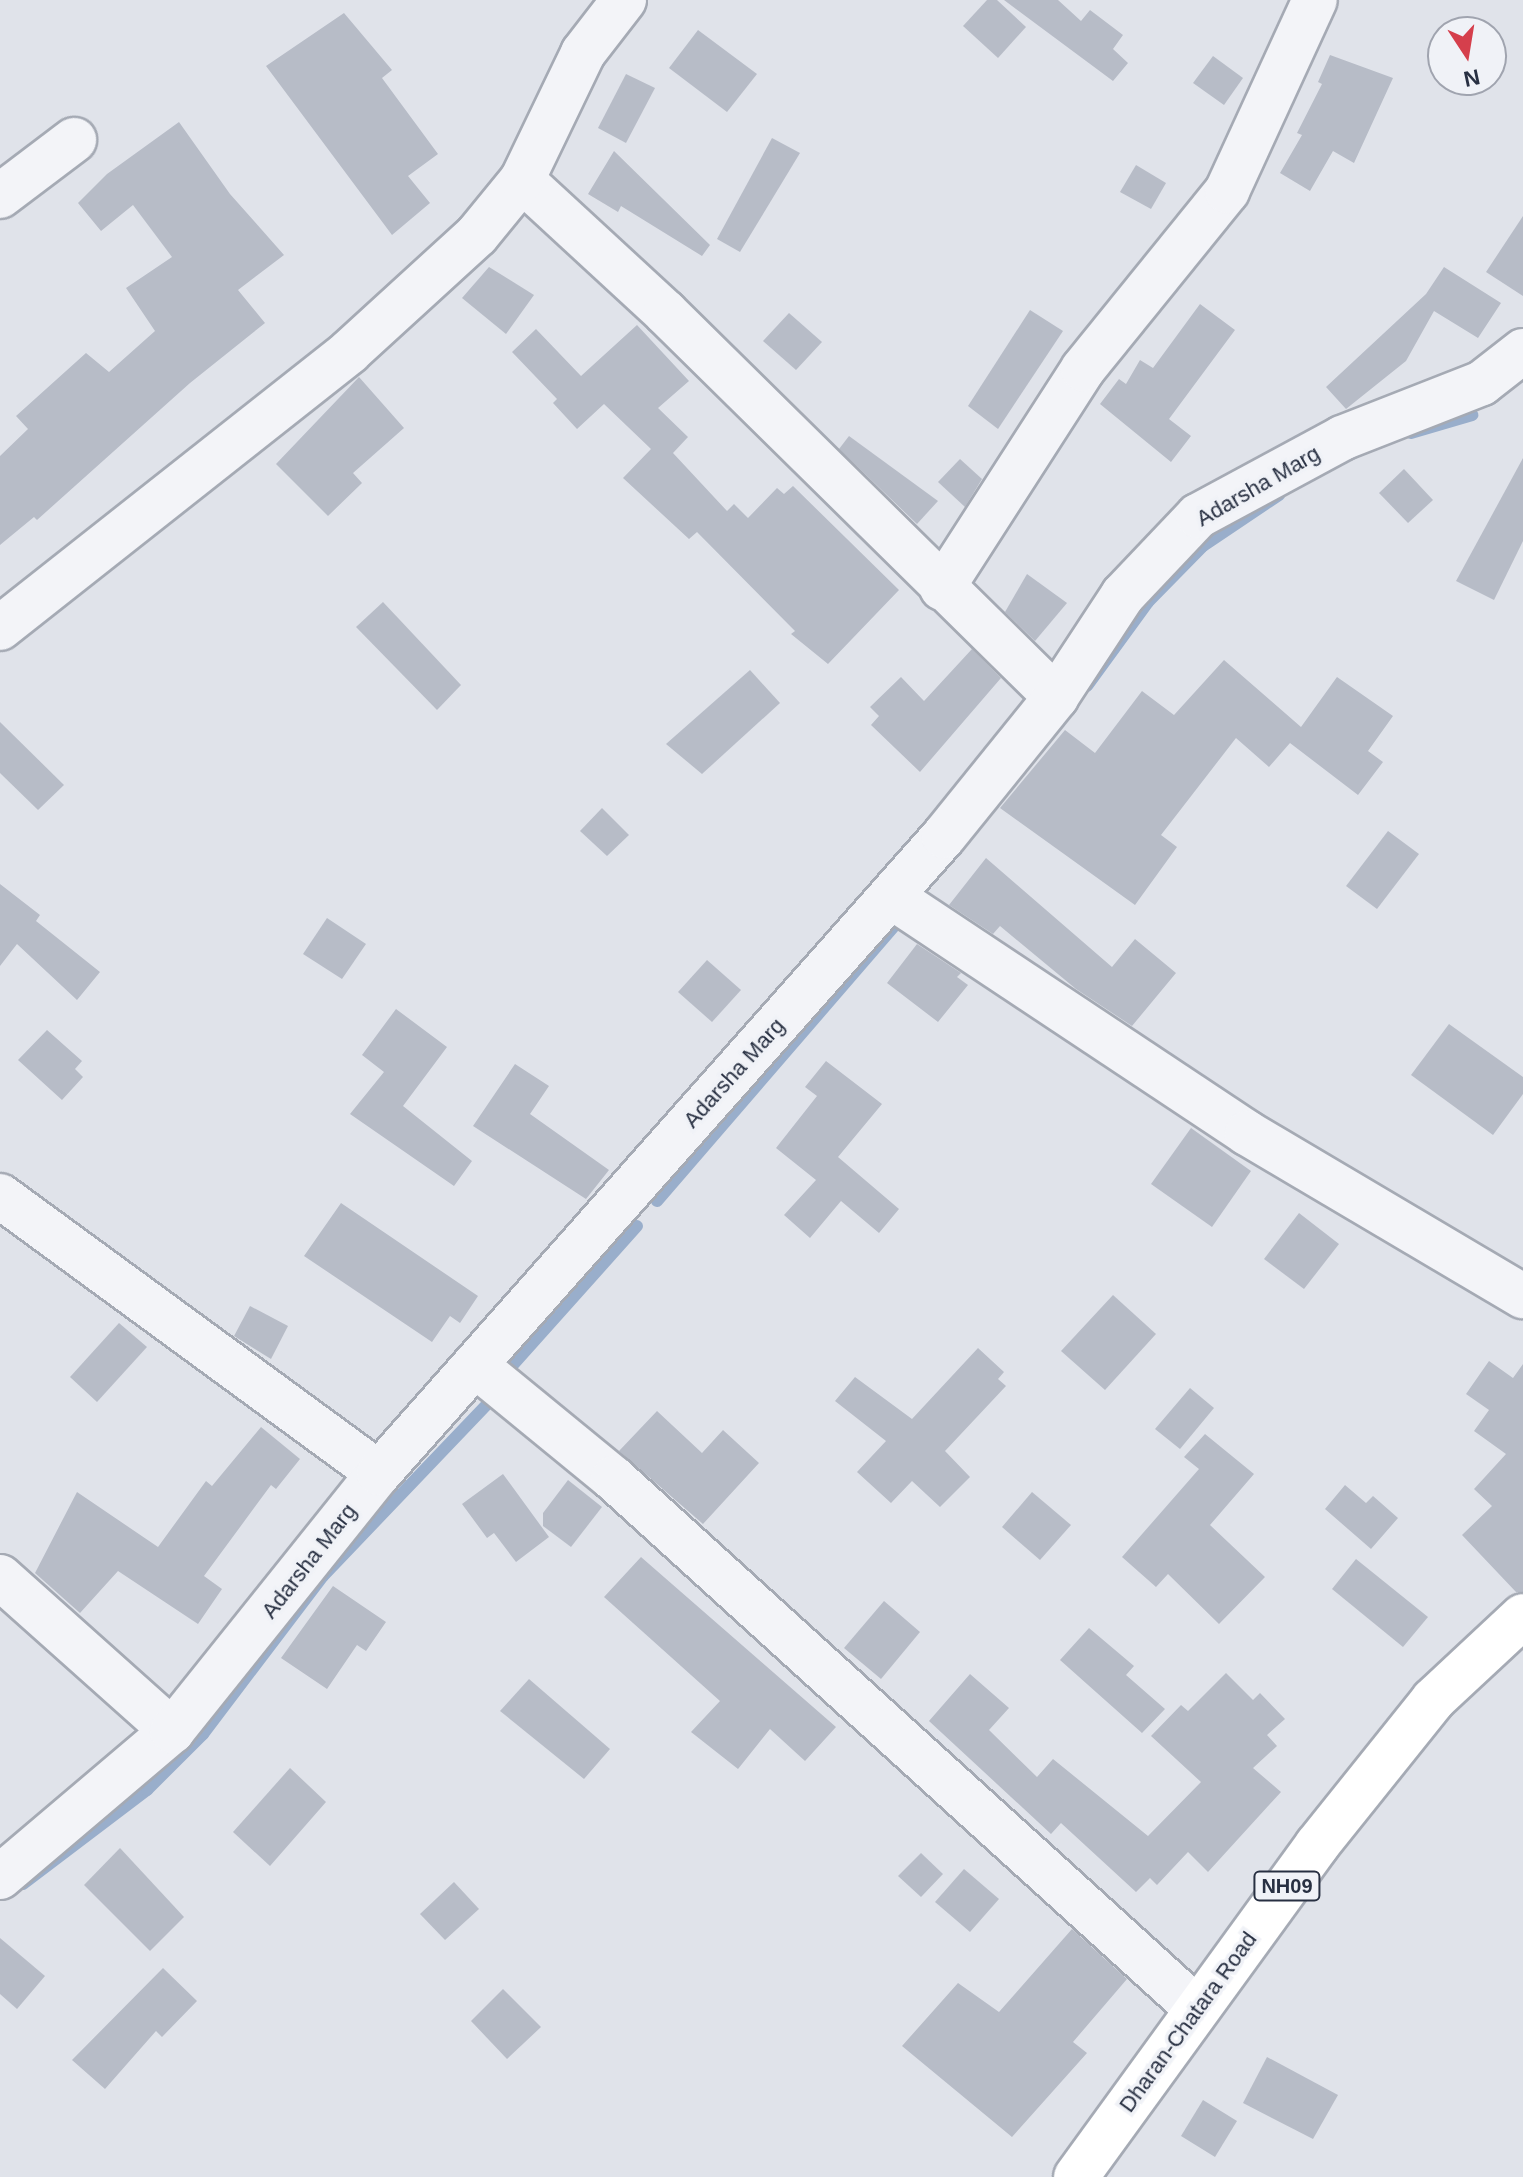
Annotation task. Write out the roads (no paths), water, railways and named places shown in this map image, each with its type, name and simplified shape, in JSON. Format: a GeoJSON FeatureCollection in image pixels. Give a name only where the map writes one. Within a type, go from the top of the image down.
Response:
{"type":"FeatureCollection","features":[{"type":"Feature","properties":{"kind":"main road","name":"Dharan-Chatara Road"},"geometry":{"type":"LineString","coordinates":[[1076,2177],[1196,2008],[1433,1700],[1523,1616]]}},
{"type":"Feature","properties":{"kind":"street"},"geometry":{"type":"LineString","coordinates":[[0,628],[349,352],[477,235],[522,180],[583,53],[624,0]]}},
{"type":"Feature","properties":{"kind":"street"},"geometry":{"type":"LineString","coordinates":[[942,588],[1083,369],[1227,191],[1315,0]]}},
{"type":"Feature","properties":{"kind":"street"},"geometry":{"type":"LineString","coordinates":[[0,196],[74,140]]}},
{"type":"Feature","properties":{"kind":"street"},"geometry":{"type":"LineString","coordinates":[[522,180],[665,312],[1056,697]]}},
{"type":"Feature","properties":{"kind":"street","name":"Adarsha Marg"},"geometry":{"type":"LineString","coordinates":[[0,1877],[172,1731],[379,1473],[892,897],[1056,697],[1123,595],[1198,516],[1342,438],[1482,383],[1523,351]]}},
{"type":"Feature","properties":{"kind":"street"},"geometry":{"type":"LineString","coordinates":[[892,897],[1247,1133],[1523,1296]]}},
{"type":"Feature","properties":{"kind":"street"},"geometry":{"type":"LineString","coordinates":[[0,1196],[379,1473]]}},
{"type":"Feature","properties":{"kind":"street"},"geometry":{"type":"LineString","coordinates":[[475,1365],[613,1478],[1196,2008]]}},
{"type":"Feature","properties":{"kind":"street"},"geometry":{"type":"LineString","coordinates":[[0,1577],[172,1731]]}},
{"type":"Feature","properties":{"kind":"waterway"},"geometry":{"type":"LineString","coordinates":[[1411,433],[1472,415]]}},
{"type":"Feature","properties":{"kind":"waterway"},"geometry":{"type":"LineString","coordinates":[[1087,686],[1148,602],[1203,546],[1279,495]]}},
{"type":"Feature","properties":{"kind":"waterway"},"geometry":{"type":"LineString","coordinates":[[657,1201],[904,915]]}},
{"type":"Feature","properties":{"kind":"waterway"},"geometry":{"type":"LineString","coordinates":[[511,1367],[637,1226]]}},
{"type":"Feature","properties":{"kind":"waterway"},"geometry":{"type":"LineString","coordinates":[[23,1884],[147,1790],[203,1734],[323,1576],[493,1398]]}}]}
